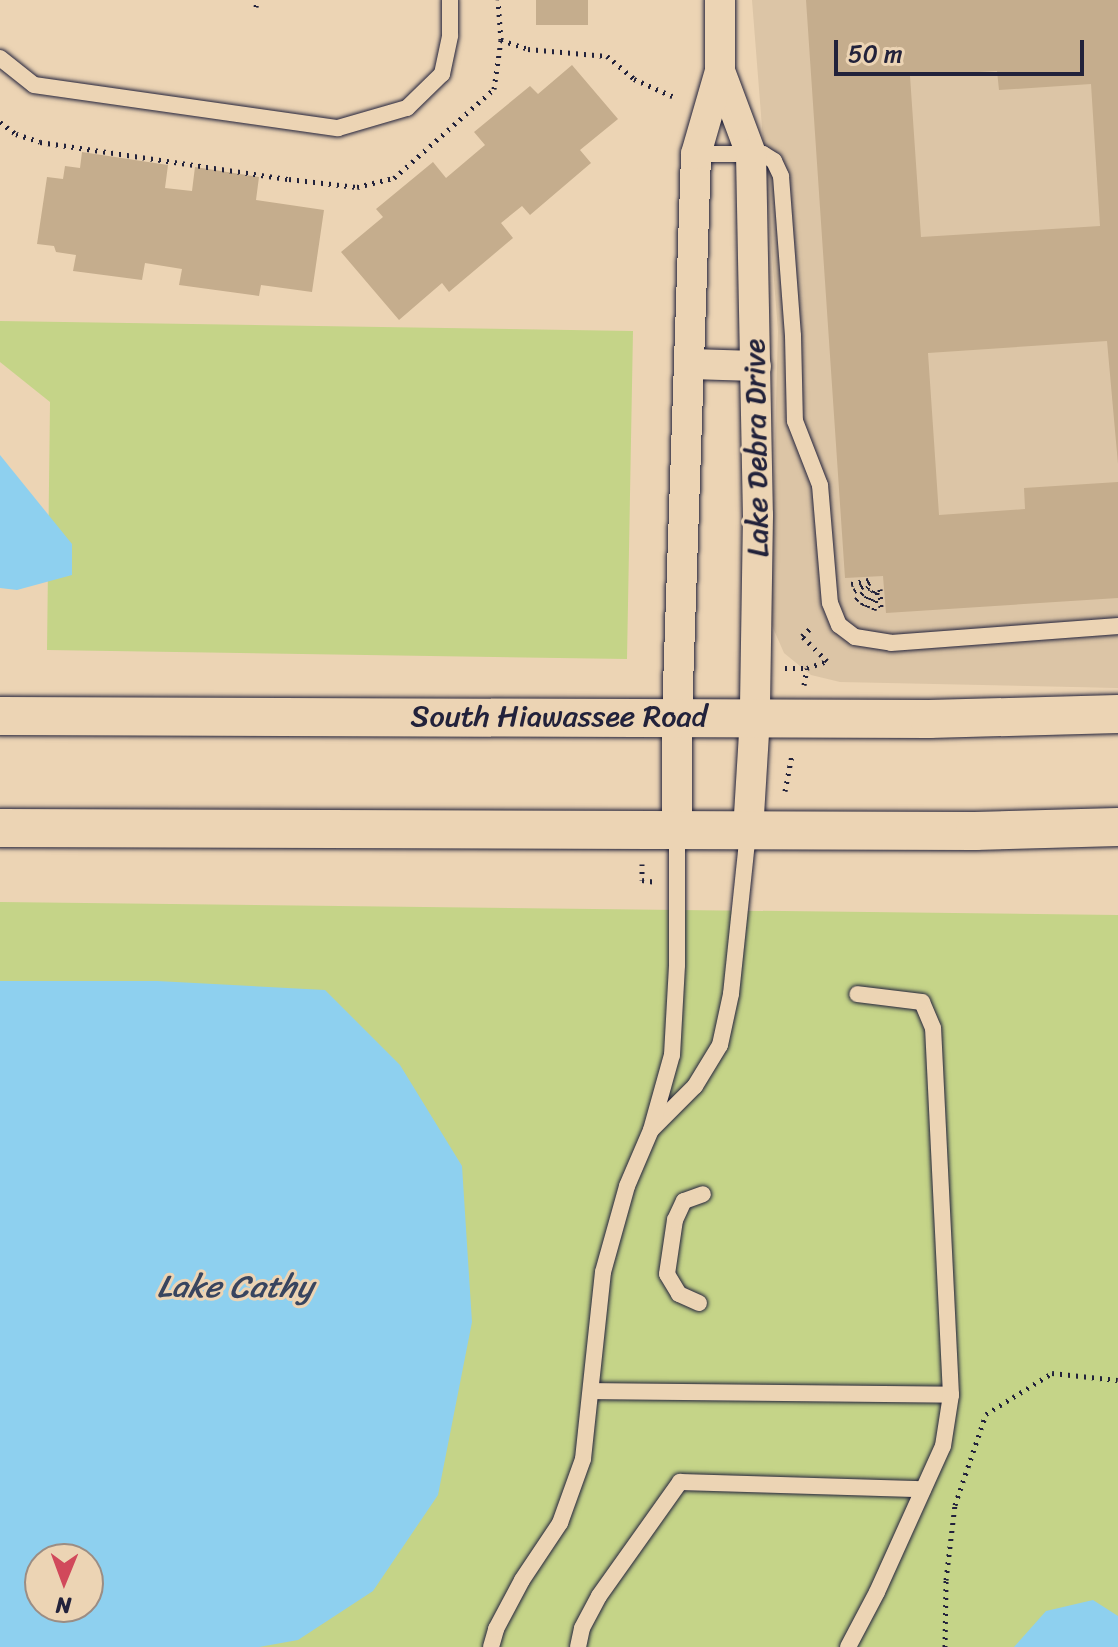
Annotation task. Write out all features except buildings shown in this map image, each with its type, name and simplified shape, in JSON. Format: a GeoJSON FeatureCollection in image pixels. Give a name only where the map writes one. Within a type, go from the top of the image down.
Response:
{"type":"FeatureCollection","features":[{"type":"Feature","properties":{"kind":"street","name":"Lake Debra Drive"},"geometry":{"type":"LineString","coordinates":[[677,828],[677,716],[696,154],[720,71],[720,0]]}},
{"type":"Feature","properties":{"kind":"street","name":"Lake Debra Drive"},"geometry":{"type":"LineString","coordinates":[[720,71],[751,154],[756,366],[755,717],[763,830]]}},
{"type":"Feature","properties":{"kind":"street"},"geometry":{"type":"LineString","coordinates":[[690,364],[756,366]]}},
{"type":"Feature","properties":{"kind":"street","name":"South Hiawassee Road"},"geometry":{"type":"LineString","coordinates":[[0,716],[929,719],[1118,714]]}},
{"type":"Feature","properties":{"kind":"street"},"geometry":{"type":"LineString","coordinates":[[0,828],[763,830],[1118,827]]}},
{"type":"Feature","properties":{"kind":"lane"},"geometry":{"type":"LineString","coordinates":[[0,58],[34,85],[338,128],[407,108],[442,74],[450,35],[450,0]]}},
{"type":"Feature","properties":{"kind":"lane"},"geometry":{"type":"LineString","coordinates":[[696,154],[769,157],[781,176],[795,421],[820,485],[830,603],[839,625],[855,637],[891,643],[1118,626]]}},
{"type":"Feature","properties":{"kind":"lane"},"geometry":{"type":"LineString","coordinates":[[491,1647],[496,1629],[522,1580],[560,1523],[583,1459],[603,1272],[627,1186],[651,1130],[672,1055],[677,965],[677,828]]}},
{"type":"Feature","properties":{"kind":"lane"},"geometry":{"type":"LineString","coordinates":[[651,1130],[695,1086],[720,1045],[763,830]]}},
{"type":"Feature","properties":{"kind":"lane"},"geometry":{"type":"LineString","coordinates":[[848,1647],[943,1446],[951,1395],[933,1028],[922,1002],[857,994]]}},
{"type":"Feature","properties":{"kind":"lane"},"geometry":{"type":"LineString","coordinates":[[699,1303],[679,1294],[667,1274],[675,1220],[684,1201],[703,1194]]}},
{"type":"Feature","properties":{"kind":"lane"},"geometry":{"type":"LineString","coordinates":[[591,1391],[951,1395]]}},
{"type":"Feature","properties":{"kind":"lane"},"geometry":{"type":"LineString","coordinates":[[578,1647],[582,1628],[599,1596],[680,1482],[923,1489]]}},
{"type":"Feature","properties":{"kind":"path"},"geometry":{"type":"LineString","coordinates":[[501,40],[528,49],[607,56],[634,79],[672,96]]}},
{"type":"Feature","properties":{"kind":"path"},"geometry":{"type":"LineString","coordinates":[[847,585],[874,585]]}},
{"type":"Feature","properties":{"kind":"path"},"geometry":{"type":"LineString","coordinates":[[850,593],[874,585]]}},
{"type":"Feature","properties":{"kind":"path"},"geometry":{"type":"LineString","coordinates":[[856,600],[874,585]]}},
{"type":"Feature","properties":{"kind":"path"},"geometry":{"type":"LineString","coordinates":[[874,585],[871,608],[874,585]]}},
{"type":"Feature","properties":{"kind":"path"},"geometry":{"type":"LineString","coordinates":[[763,830],[798,718],[807,668]]}},
{"type":"Feature","properties":{"kind":"path"},"geometry":{"type":"LineString","coordinates":[[945,1647],[946,1580],[955,1505],[986,1414],[1052,1373],[1118,1380]]}},
{"type":"Feature","properties":{"kind":"shaded area"},"geometry":{"type":"Polygon","coordinates":[[[752,0],[1118,0],[1118,688],[840,682],[811,675],[784,653],[770,621],[778,331],[752,0]]]}},
{"type":"Feature","properties":{"kind":"green space"},"geometry":{"type":"Polygon","coordinates":[[[0,321],[633,331],[627,659],[47,650],[50,402],[0,362],[0,321]]]}},
{"type":"Feature","properties":{"kind":"green space"},"geometry":{"type":"Polygon","coordinates":[[[0,902],[1118,915],[1118,1647],[0,1647],[0,902]]]}},
{"type":"Feature","properties":{"kind":"water"},"geometry":{"type":"Polygon","coordinates":[[[0,455],[72,544],[72,575],[17,590],[0,588],[0,455]]]}},
{"type":"Feature","properties":{"kind":"water","name":"Lake Cathy"},"geometry":{"type":"Polygon","coordinates":[[[0,981],[157,981],[325,990],[400,1065],[462,1166],[472,1322],[438,1495],[373,1591],[298,1640],[259,1647],[0,1647],[0,981]]]}},
{"type":"Feature","properties":{"kind":"water"},"geometry":{"type":"Polygon","coordinates":[[[1093,1600],[1118,1616],[1118,1647],[1014,1647],[1046,1611],[1093,1600]]]}}]}
